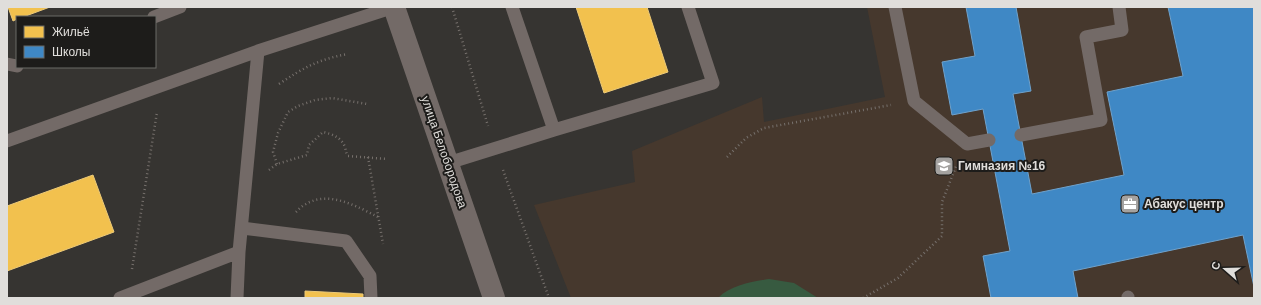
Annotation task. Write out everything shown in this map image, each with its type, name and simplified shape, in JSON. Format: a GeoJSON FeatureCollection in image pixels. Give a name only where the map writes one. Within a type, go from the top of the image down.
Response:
{"type":"FeatureCollection","features":[{"type":"Feature","properties":{"kind":"street","name":"улица Белобородова"},"geometry":{"type":"LineString","coordinates":[[394,7],[494,298]]}},
{"type":"Feature","properties":{"kind":"lane"},"geometry":{"type":"LineString","coordinates":[[156,16],[180,7]]}},
{"type":"Feature","properties":{"kind":"lane"},"geometry":{"type":"LineString","coordinates":[[7,141],[258,51],[394,7]]}},
{"type":"Feature","properties":{"kind":"lane"},"geometry":{"type":"LineString","coordinates":[[512,7],[554,130]]}},
{"type":"Feature","properties":{"kind":"lane"},"geometry":{"type":"LineString","coordinates":[[448,163],[713,83],[688,7]]}},
{"type":"Feature","properties":{"kind":"lane"},"geometry":{"type":"LineString","coordinates":[[895,7],[914,101],[967,144],[989,140]]}},
{"type":"Feature","properties":{"kind":"lane"},"geometry":{"type":"LineString","coordinates":[[1021,134],[1101,120],[1086,37],[1122,30],[1118,7]]}},
{"type":"Feature","properties":{"kind":"lane"},"geometry":{"type":"LineString","coordinates":[[237,298],[239,252],[258,51]]}},
{"type":"Feature","properties":{"kind":"lane"},"geometry":{"type":"LineString","coordinates":[[242,228],[346,241],[370,276],[371,298]]}},
{"type":"Feature","properties":{"kind":"lane"},"geometry":{"type":"LineString","coordinates":[[123,296],[239,252]]}},
{"type":"Feature","properties":{"kind":"path"},"geometry":{"type":"LineString","coordinates":[[276,86],[302,68],[331,57],[348,54]]}},
{"type":"Feature","properties":{"kind":"path"},"geometry":{"type":"LineString","coordinates":[[123,296],[162,86]]}},
{"type":"Feature","properties":{"kind":"path"},"geometry":{"type":"LineString","coordinates":[[277,164],[273,152],[278,133],[288,112],[298,106],[315,100],[332,98],[367,104]]}},
{"type":"Feature","properties":{"kind":"path"},"geometry":{"type":"LineString","coordinates":[[727,157],[746,138],[764,128],[914,101]]}},
{"type":"Feature","properties":{"kind":"path"},"geometry":{"type":"LineString","coordinates":[[246,186],[277,164],[307,155],[309,145],[323,132],[332,134],[338,138],[345,147],[345,151],[348,156],[387,158]]}},
{"type":"Feature","properties":{"kind":"path"},"geometry":{"type":"LineString","coordinates":[[863,298],[898,278],[942,236],[942,202],[962,152],[967,144]]}},
{"type":"Feature","properties":{"kind":"path"},"geometry":{"type":"LineString","coordinates":[[368,157],[383,244]]}},
{"type":"Feature","properties":{"kind":"path"},"geometry":{"type":"LineString","coordinates":[[277,233],[289,218],[306,203],[318,200],[332,199],[346,202],[378,217]]}},
{"type":"Feature","properties":{"kind":"shaded area","name":"Гимназия №16"},"geometry":{"type":"Polygon","coordinates":[[[867,7],[1254,7],[1254,298],[571,298],[534,205],[635,182],[632,151],[762,97],[764,122],[885,97],[867,7]]]}},
{"type":"Feature","properties":{"kind":"green space"},"geometry":{"type":"Polygon","coordinates":[[[769,279],[794,283],[818,298],[718,298],[735,287],[769,279]]]}},
{"type":"Feature","properties":{"kind":"building: Жильё"},"geometry":{"type":"Polygon","coordinates":[[[8,7],[50,7],[26,16],[16,16],[16,20],[13,21],[8,7]]]}},
{"type":"Feature","properties":{"kind":"building: Жильё"},"geometry":{"type":"Polygon","coordinates":[[[576,7],[647,7],[668,72],[604,93],[576,7]]]}},
{"type":"Feature","properties":{"kind":"building: Жильё"},"geometry":{"type":"Polygon","coordinates":[[[93,175],[114,232],[7,271],[7,206],[93,175]]]}},
{"type":"Feature","properties":{"kind":"building: Жильё"},"geometry":{"type":"Polygon","coordinates":[[[305,291],[363,294],[363,298],[305,298],[305,291]]]}},
{"type":"Feature","properties":{"kind":"building: Школы"},"geometry":{"type":"Polygon","coordinates":[[[966,7],[1016,7],[1031,91],[1013,94],[1032,194],[1124,175],[1107,92],[1183,76],[1168,7],[1254,7],[1254,287],[1243,235],[1073,271],[1078,298],[991,298],[983,256],[1010,251],[983,109],[952,115],[942,62],[975,56],[966,7]]]}},
{"type":"Feature","properties":{"kind":"place","name":"Гимназия №16"},"geometry":{"type":"Point","coordinates":[944,166]}},
{"type":"Feature","properties":{"kind":"place","name":"Абакус центр"},"geometry":{"type":"Point","coordinates":[1130,204]}}]}
